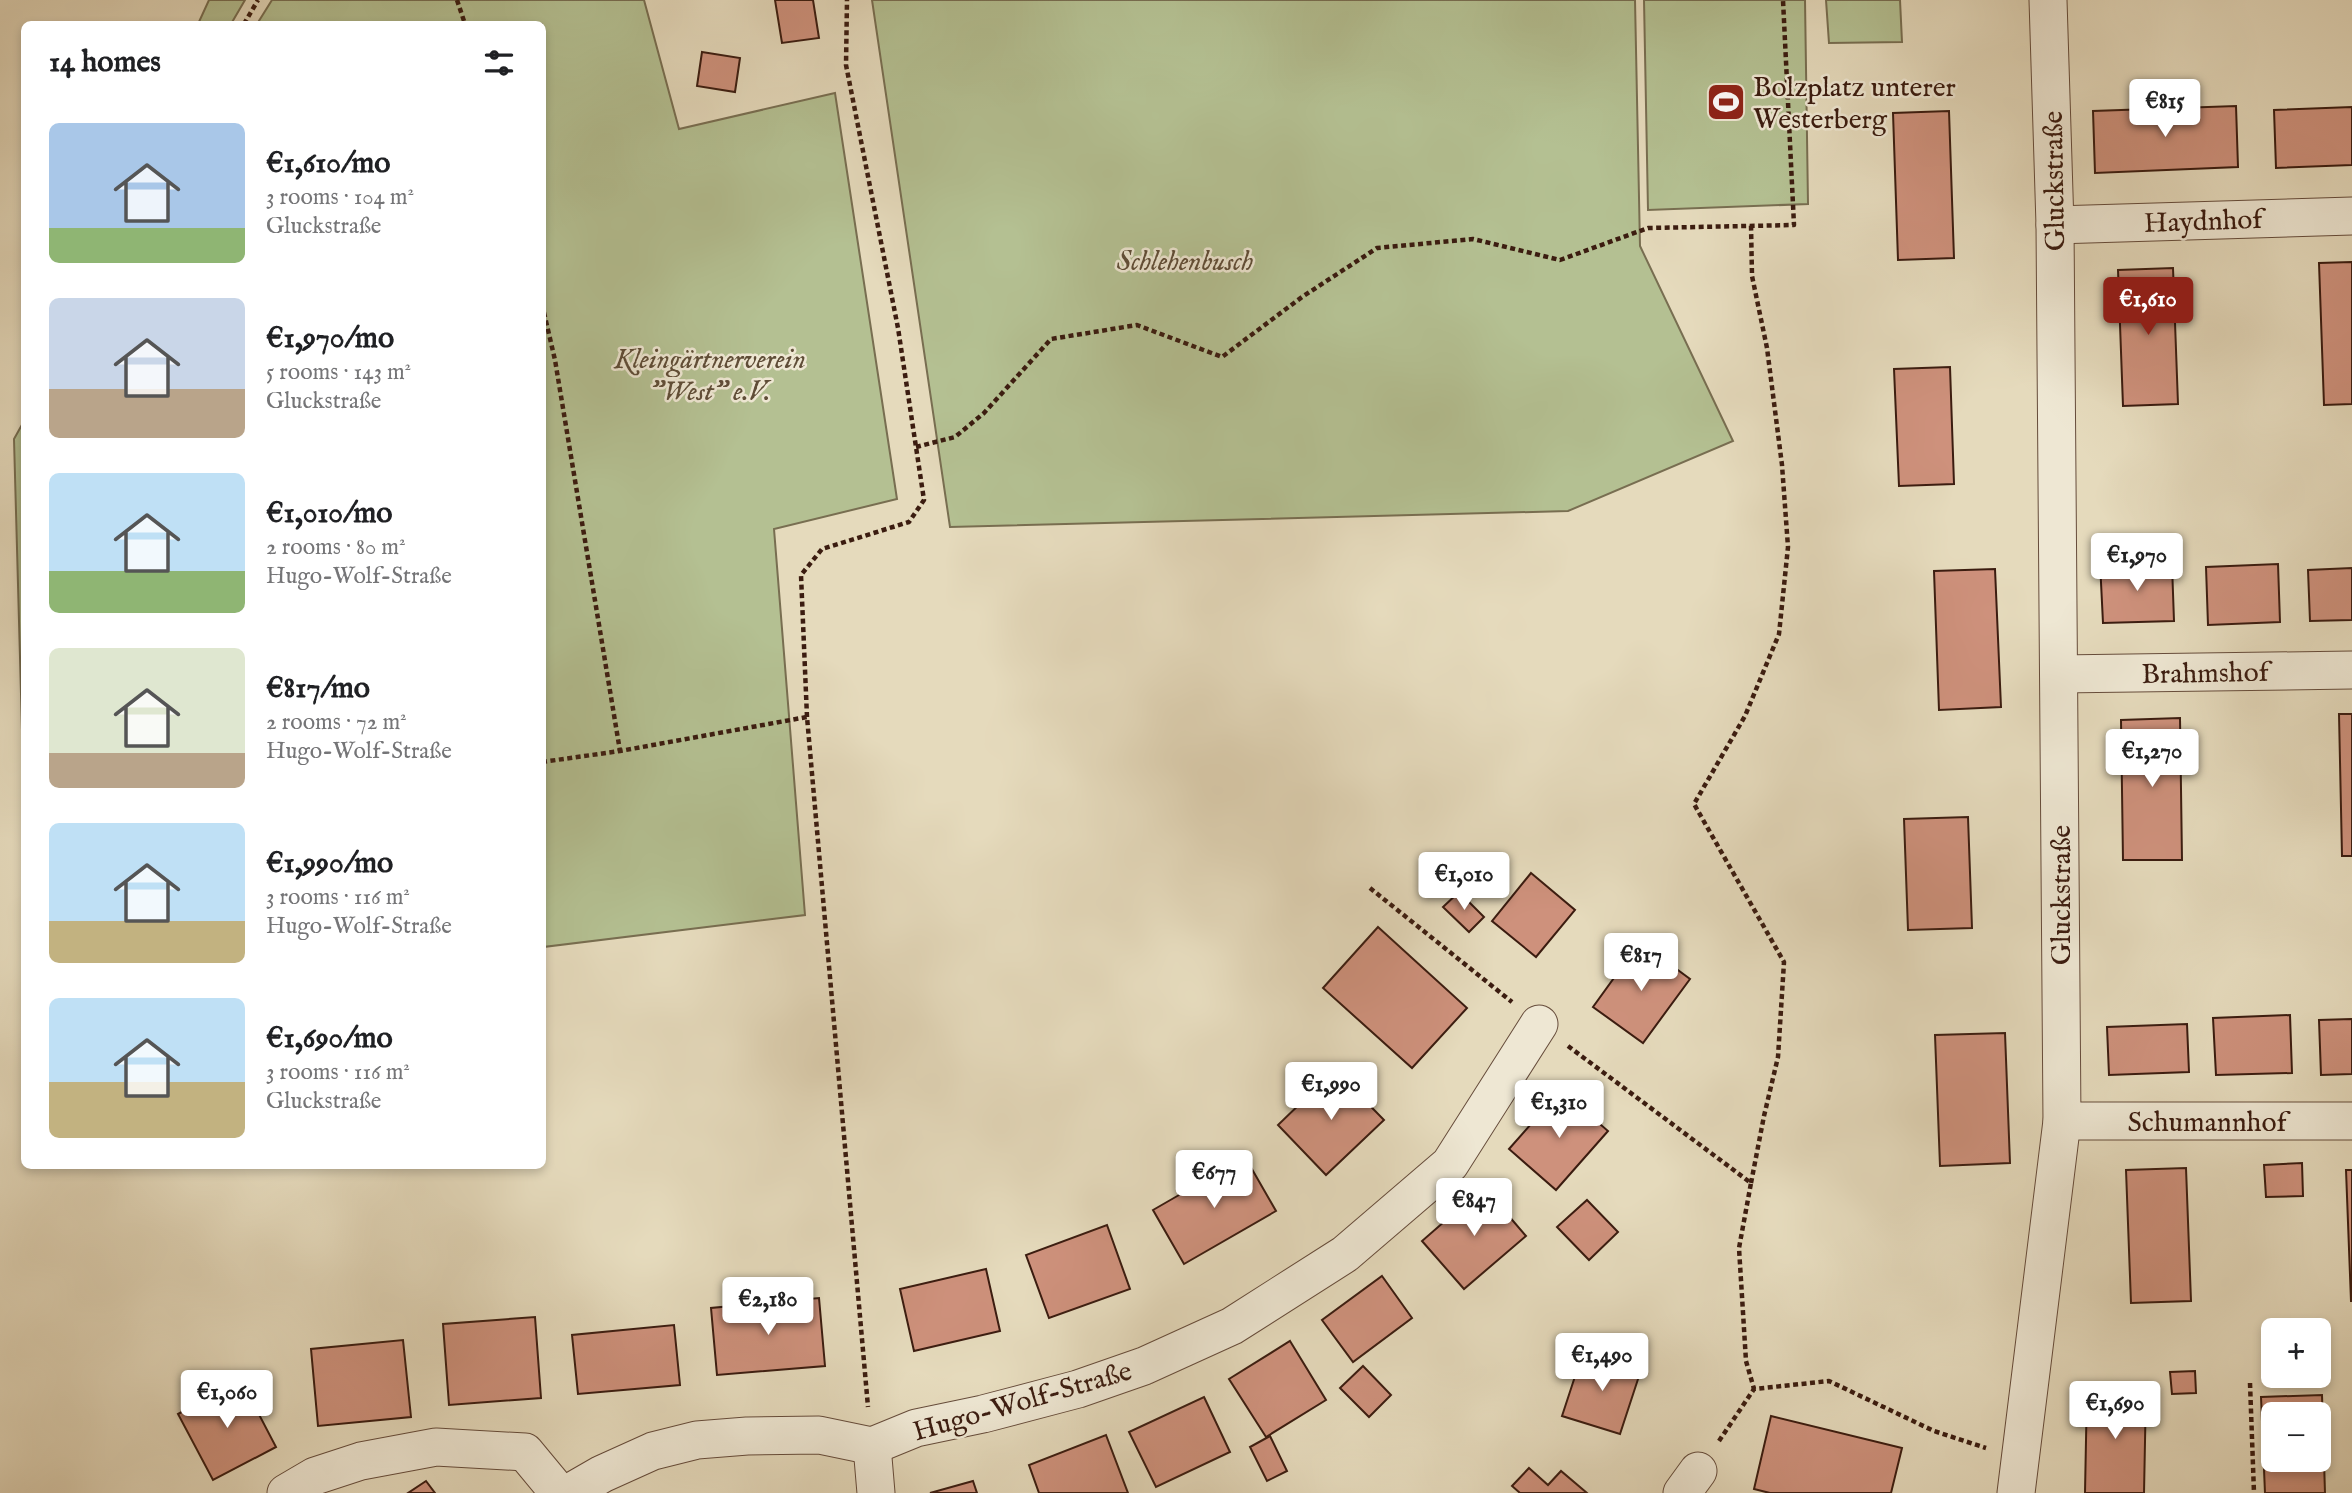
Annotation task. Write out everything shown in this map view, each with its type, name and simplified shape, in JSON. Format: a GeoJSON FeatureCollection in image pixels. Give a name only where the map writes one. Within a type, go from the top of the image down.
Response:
{"type":"FeatureCollection","features":[{"type":"Feature","properties":{"kind":"street","name":"Gluckstraße"},"geometry":{"type":"LineString","coordinates":[[2018,1476],[2062,1121],[2054,225],[2048,0]]}},
{"type":"Feature","properties":{"kind":"street","name":"Haydnhof"},"geometry":{"type":"LineString","coordinates":[[2054,225],[2352,216]]}},
{"type":"Feature","properties":{"kind":"street","name":"Brahmshof"},"geometry":{"type":"LineString","coordinates":[[2059,674],[2352,670]]}},
{"type":"Feature","properties":{"kind":"street","name":"Hugo-Wolf-Straße"},"geometry":{"type":"LineString","coordinates":[[872,1446],[916,1428],[1078,1389],[1133,1370],[1232,1326],[1345,1254],[1450,1164],[1539,1024]]}},
{"type":"Feature","properties":{"kind":"street","name":"Schumannhof"},"geometry":{"type":"LineString","coordinates":[[2062,1121],[2352,1121]]}},
{"type":"Feature","properties":{"kind":"street"},"geometry":{"type":"LineString","coordinates":[[569,1493],[602,1474],[653,1451],[697,1440],[819,1435],[872,1446],[876,1493]]}},
{"type":"Feature","properties":{"kind":"street"},"geometry":{"type":"LineString","coordinates":[[286,1493],[315,1476],[361,1461],[436,1447],[525,1452],[559,1493]]}},
{"type":"Feature","properties":{"kind":"path"},"geometry":{"type":"LineString","coordinates":[[246,21],[258,0]]}},
{"type":"Feature","properties":{"kind":"path"},"geometry":{"type":"LineString","coordinates":[[457,0],[464,21]]}},
{"type":"Feature","properties":{"kind":"path"},"geometry":{"type":"LineString","coordinates":[[846,0],[846,65],[898,328],[923,500],[909,522],[822,549],[801,575],[807,717],[872,1446]]}},
{"type":"Feature","properties":{"kind":"path"},"geometry":{"type":"LineString","coordinates":[[916,447],[955,437],[984,413],[1051,339],[1137,325],[1222,357],[1302,297],[1377,248],[1473,239],[1560,260],[1648,228],[1794,225],[1783,0]]}},
{"type":"Feature","properties":{"kind":"path"},"geometry":{"type":"LineString","coordinates":[[1751,225],[1752,276],[1769,361],[1782,465],[1788,547],[1779,634],[1745,716],[1693,804],[1784,962],[1778,1057],[1739,1248],[1746,1361],[1754,1389]]}},
{"type":"Feature","properties":{"kind":"path"},"geometry":{"type":"LineString","coordinates":[[546,321],[555,360],[620,751]]}},
{"type":"Feature","properties":{"kind":"path"},"geometry":{"type":"LineString","coordinates":[[546,761],[620,751],[807,717]]}},
{"type":"Feature","properties":{"kind":"path"},"geometry":{"type":"LineString","coordinates":[[1370,888],[1539,1024],[1751,1183]]}},
{"type":"Feature","properties":{"kind":"path"},"geometry":{"type":"LineString","coordinates":[[1690,1482],[1754,1389],[1829,1381],[1934,1431],[2018,1476]]}},
{"type":"Feature","properties":{"kind":"path"},"geometry":{"type":"LineString","coordinates":[[2250,1384],[2254,1493]]}},
{"type":"Feature","properties":{"kind":"green space"},"geometry":{"type":"Polygon","coordinates":[[[209,0],[245,0],[233,21],[199,21],[209,0]]]}},
{"type":"Feature","properties":{"kind":"green space","name":"Kleingärtnerverein \"West\" e.V."},"geometry":{"type":"Polygon","coordinates":[[[272,0],[644,0],[679,129],[835,93],[897,499],[774,529],[805,915],[546,947],[546,21],[259,21],[272,0]]]}},
{"type":"Feature","properties":{"kind":"green space","name":"Schlehenbusch"},"geometry":{"type":"Polygon","coordinates":[[[872,0],[1635,0],[1640,246],[1733,441],[1568,511],[950,527],[872,0]]]}},
{"type":"Feature","properties":{"kind":"green space","name":"Bolzplatz unterer Westerberg"},"geometry":{"type":"Polygon","coordinates":[[[1644,0],[1805,0],[1808,204],[1648,210],[1644,0]]]}},
{"type":"Feature","properties":{"kind":"green space"},"geometry":{"type":"Polygon","coordinates":[[[1826,0],[1900,0],[1902,42],[1829,43],[1826,0]]]}},
{"type":"Feature","properties":{"kind":"green space"},"geometry":{"type":"Polygon","coordinates":[[[21,426],[21,694],[14,439],[21,426]]]}},
{"type":"Feature","properties":{"kind":"building"},"geometry":{"type":"Polygon","coordinates":[[[775,0],[813,0],[819,38],[782,43],[775,0]]]}},
{"type":"Feature","properties":{"kind":"building"},"geometry":{"type":"Polygon","coordinates":[[[702,52],[740,58],[735,92],[697,86],[702,52]]]}},
{"type":"Feature","properties":{"kind":"building"},"geometry":{"type":"Polygon","coordinates":[[[2236,106],[2238,167],[2095,173],[2093,111],[2236,106]]]}},
{"type":"Feature","properties":{"kind":"building"},"geometry":{"type":"Polygon","coordinates":[[[2352,107],[2352,165],[2276,168],[2274,110],[2352,107]]]}},
{"type":"Feature","properties":{"kind":"building"},"geometry":{"type":"Polygon","coordinates":[[[1949,111],[1954,258],[1898,260],[1893,113],[1949,111]]]}},
{"type":"Feature","properties":{"kind":"building"},"geometry":{"type":"Polygon","coordinates":[[[2352,262],[2352,404],[2324,405],[2319,263],[2352,262]]]}},
{"type":"Feature","properties":{"kind":"building"},"geometry":{"type":"Polygon","coordinates":[[[2173,268],[2178,404],[2123,406],[2118,270],[2173,268]]]}},
{"type":"Feature","properties":{"kind":"building"},"geometry":{"type":"Polygon","coordinates":[[[1950,367],[1954,484],[1899,486],[1894,369],[1950,367]]]}},
{"type":"Feature","properties":{"kind":"building"},"geometry":{"type":"Polygon","coordinates":[[[2100,562],[2172,565],[2174,621],[2103,623],[2100,562]]]}},
{"type":"Feature","properties":{"kind":"building"},"geometry":{"type":"Polygon","coordinates":[[[2278,564],[2280,622],[2208,625],[2206,567],[2278,564]]]}},
{"type":"Feature","properties":{"kind":"building"},"geometry":{"type":"Polygon","coordinates":[[[2352,568],[2352,620],[2310,621],[2308,570],[2352,568]]]}},
{"type":"Feature","properties":{"kind":"building"},"geometry":{"type":"Polygon","coordinates":[[[1995,569],[2001,707],[1939,710],[1934,571],[1995,569]]]}},
{"type":"Feature","properties":{"kind":"building"},"geometry":{"type":"Polygon","coordinates":[[[2339,714],[2352,714],[2352,856],[2342,856],[2339,714]]]}},
{"type":"Feature","properties":{"kind":"building"},"geometry":{"type":"Polygon","coordinates":[[[2180,718],[2182,860],[2123,860],[2121,720],[2180,718]]]}},
{"type":"Feature","properties":{"kind":"building"},"geometry":{"type":"Polygon","coordinates":[[[1968,817],[1972,928],[1908,930],[1904,819],[1968,817]]]}},
{"type":"Feature","properties":{"kind":"building"},"geometry":{"type":"Polygon","coordinates":[[[1531,873],[1575,910],[1536,957],[1492,921],[1531,873]]]}},
{"type":"Feature","properties":{"kind":"building"},"geometry":{"type":"Polygon","coordinates":[[[1459,892],[1484,917],[1469,932],[1443,907],[1459,892]]]}},
{"type":"Feature","properties":{"kind":"building"},"geometry":{"type":"Polygon","coordinates":[[[1378,927],[1467,1008],[1412,1068],[1323,988],[1378,927]]]}},
{"type":"Feature","properties":{"kind":"building"},"geometry":{"type":"Polygon","coordinates":[[[1640,942],[1690,979],[1643,1043],[1593,1007],[1640,942]]]}},
{"type":"Feature","properties":{"kind":"building"},"geometry":{"type":"Polygon","coordinates":[[[2290,1015],[2292,1073],[2216,1075],[2213,1018],[2290,1015]]]}},
{"type":"Feature","properties":{"kind":"building"},"geometry":{"type":"Polygon","coordinates":[[[2352,1019],[2352,1074],[2321,1075],[2319,1020],[2352,1019]]]}},
{"type":"Feature","properties":{"kind":"building"},"geometry":{"type":"Polygon","coordinates":[[[2187,1024],[2189,1072],[2109,1075],[2107,1027],[2187,1024]]]}},
{"type":"Feature","properties":{"kind":"building"},"geometry":{"type":"Polygon","coordinates":[[[2005,1033],[2010,1163],[1940,1166],[1935,1035],[2005,1033]]]}},
{"type":"Feature","properties":{"kind":"building"},"geometry":{"type":"Polygon","coordinates":[[[1335,1070],[1384,1120],[1326,1175],[1278,1125],[1335,1070]]]}},
{"type":"Feature","properties":{"kind":"building"},"geometry":{"type":"Polygon","coordinates":[[[1561,1090],[1608,1131],[1556,1190],[1509,1149],[1561,1090]]]}},
{"type":"Feature","properties":{"kind":"building"},"geometry":{"type":"Polygon","coordinates":[[[1245,1157],[1276,1211],[1184,1264],[1153,1210],[1245,1157]]]}},
{"type":"Feature","properties":{"kind":"building"},"geometry":{"type":"Polygon","coordinates":[[[2302,1163],[2303,1196],[2266,1197],[2264,1165],[2302,1163]]]}},
{"type":"Feature","properties":{"kind":"building"},"geometry":{"type":"Polygon","coordinates":[[[2186,1168],[2191,1301],[2131,1303],[2126,1170],[2186,1168]]]}},
{"type":"Feature","properties":{"kind":"building"},"geometry":{"type":"Polygon","coordinates":[[[2346,1170],[2352,1170],[2352,1301],[2351,1301],[2346,1170]]]}},
{"type":"Feature","properties":{"kind":"building"},"geometry":{"type":"Polygon","coordinates":[[[1484,1187],[1526,1236],[1464,1289],[1422,1241],[1484,1187]]]}},
{"type":"Feature","properties":{"kind":"building"},"geometry":{"type":"Polygon","coordinates":[[[1587,1200],[1618,1232],[1589,1260],[1557,1227],[1587,1200]]]}},
{"type":"Feature","properties":{"kind":"building"},"geometry":{"type":"Polygon","coordinates":[[[1107,1225],[1130,1289],[1049,1318],[1026,1255],[1107,1225]]]}},
{"type":"Feature","properties":{"kind":"building"},"geometry":{"type":"Polygon","coordinates":[[[986,1269],[1000,1331],[914,1351],[900,1289],[986,1269]]]}},
{"type":"Feature","properties":{"kind":"building"},"geometry":{"type":"Polygon","coordinates":[[[1382,1276],[1412,1318],[1353,1362],[1322,1320],[1382,1276]]]}},
{"type":"Feature","properties":{"kind":"building"},"geometry":{"type":"Polygon","coordinates":[[[819,1298],[825,1366],[717,1375],[711,1308],[819,1298]]]}},
{"type":"Feature","properties":{"kind":"building"},"geometry":{"type":"Polygon","coordinates":[[[535,1317],[541,1398],[449,1405],[443,1324],[535,1317]]]}},
{"type":"Feature","properties":{"kind":"building"},"geometry":{"type":"Polygon","coordinates":[[[674,1325],[680,1385],[578,1394],[572,1335],[674,1325]]]}},
{"type":"Feature","properties":{"kind":"building"},"geometry":{"type":"Polygon","coordinates":[[[403,1340],[411,1417],[318,1426],[311,1349],[403,1340]]]}},
{"type":"Feature","properties":{"kind":"building"},"geometry":{"type":"Polygon","coordinates":[[[1290,1341],[1326,1400],[1266,1437],[1229,1379],[1290,1341]]]}},
{"type":"Feature","properties":{"kind":"building"},"geometry":{"type":"Polygon","coordinates":[[[1583,1352],[1641,1370],[1620,1434],[1562,1416],[1583,1352]]]}},
{"type":"Feature","properties":{"kind":"building"},"geometry":{"type":"Polygon","coordinates":[[[1363,1366],[1391,1395],[1369,1417],[1340,1388],[1363,1366]]]}},
{"type":"Feature","properties":{"kind":"building"},"geometry":{"type":"Polygon","coordinates":[[[2195,1371],[2196,1393],[2172,1394],[2170,1372],[2195,1371]]]}},
{"type":"Feature","properties":{"kind":"building"},"geometry":{"type":"Polygon","coordinates":[[[241,1380],[276,1447],[213,1480],[178,1414],[241,1380]]]}},
{"type":"Feature","properties":{"kind":"building"},"geometry":{"type":"Polygon","coordinates":[[[2087,1388],[2146,1390],[2144,1493],[2085,1493],[2087,1388]]]}},
{"type":"Feature","properties":{"kind":"building"},"geometry":{"type":"Polygon","coordinates":[[[2322,1395],[2322,1402],[2261,1402],[2261,1397],[2322,1395]]]}},
{"type":"Feature","properties":{"kind":"building"},"geometry":{"type":"Polygon","coordinates":[[[1204,1397],[1230,1452],[1156,1487],[1129,1432],[1204,1397]]]}},
{"type":"Feature","properties":{"kind":"building"},"geometry":{"type":"Polygon","coordinates":[[[1771,1416],[1902,1448],[1891,1493],[1770,1493],[1754,1489],[1771,1416]]]}},
{"type":"Feature","properties":{"kind":"building"},"geometry":{"type":"Polygon","coordinates":[[[1106,1435],[1128,1493],[1039,1493],[1029,1465],[1106,1435]]]}},
{"type":"Feature","properties":{"kind":"building"},"geometry":{"type":"Polygon","coordinates":[[[1270,1436],[1287,1471],[1267,1481],[1250,1447],[1270,1436]]]}},
{"type":"Feature","properties":{"kind":"building"},"geometry":{"type":"Polygon","coordinates":[[[1529,1468],[1548,1485],[1561,1471],[1587,1493],[1520,1493],[1512,1486],[1529,1468]]]}},
{"type":"Feature","properties":{"kind":"building"},"geometry":{"type":"Polygon","coordinates":[[[2264,1472],[2324,1472],[2325,1493],[2265,1493],[2264,1472]]]}},
{"type":"Feature","properties":{"kind":"building"},"geometry":{"type":"Polygon","coordinates":[[[426,1481],[435,1493],[408,1493],[426,1481]]]}},
{"type":"Feature","properties":{"kind":"building"},"geometry":{"type":"Polygon","coordinates":[[[973,1481],[977,1493],[930,1493],[973,1481]]]}},
{"type":"Feature","properties":{"kind":"place","name":"Bolzplatz unterer Westerberg"},"geometry":{"type":"Point","coordinates":[1726,102]}}]}
